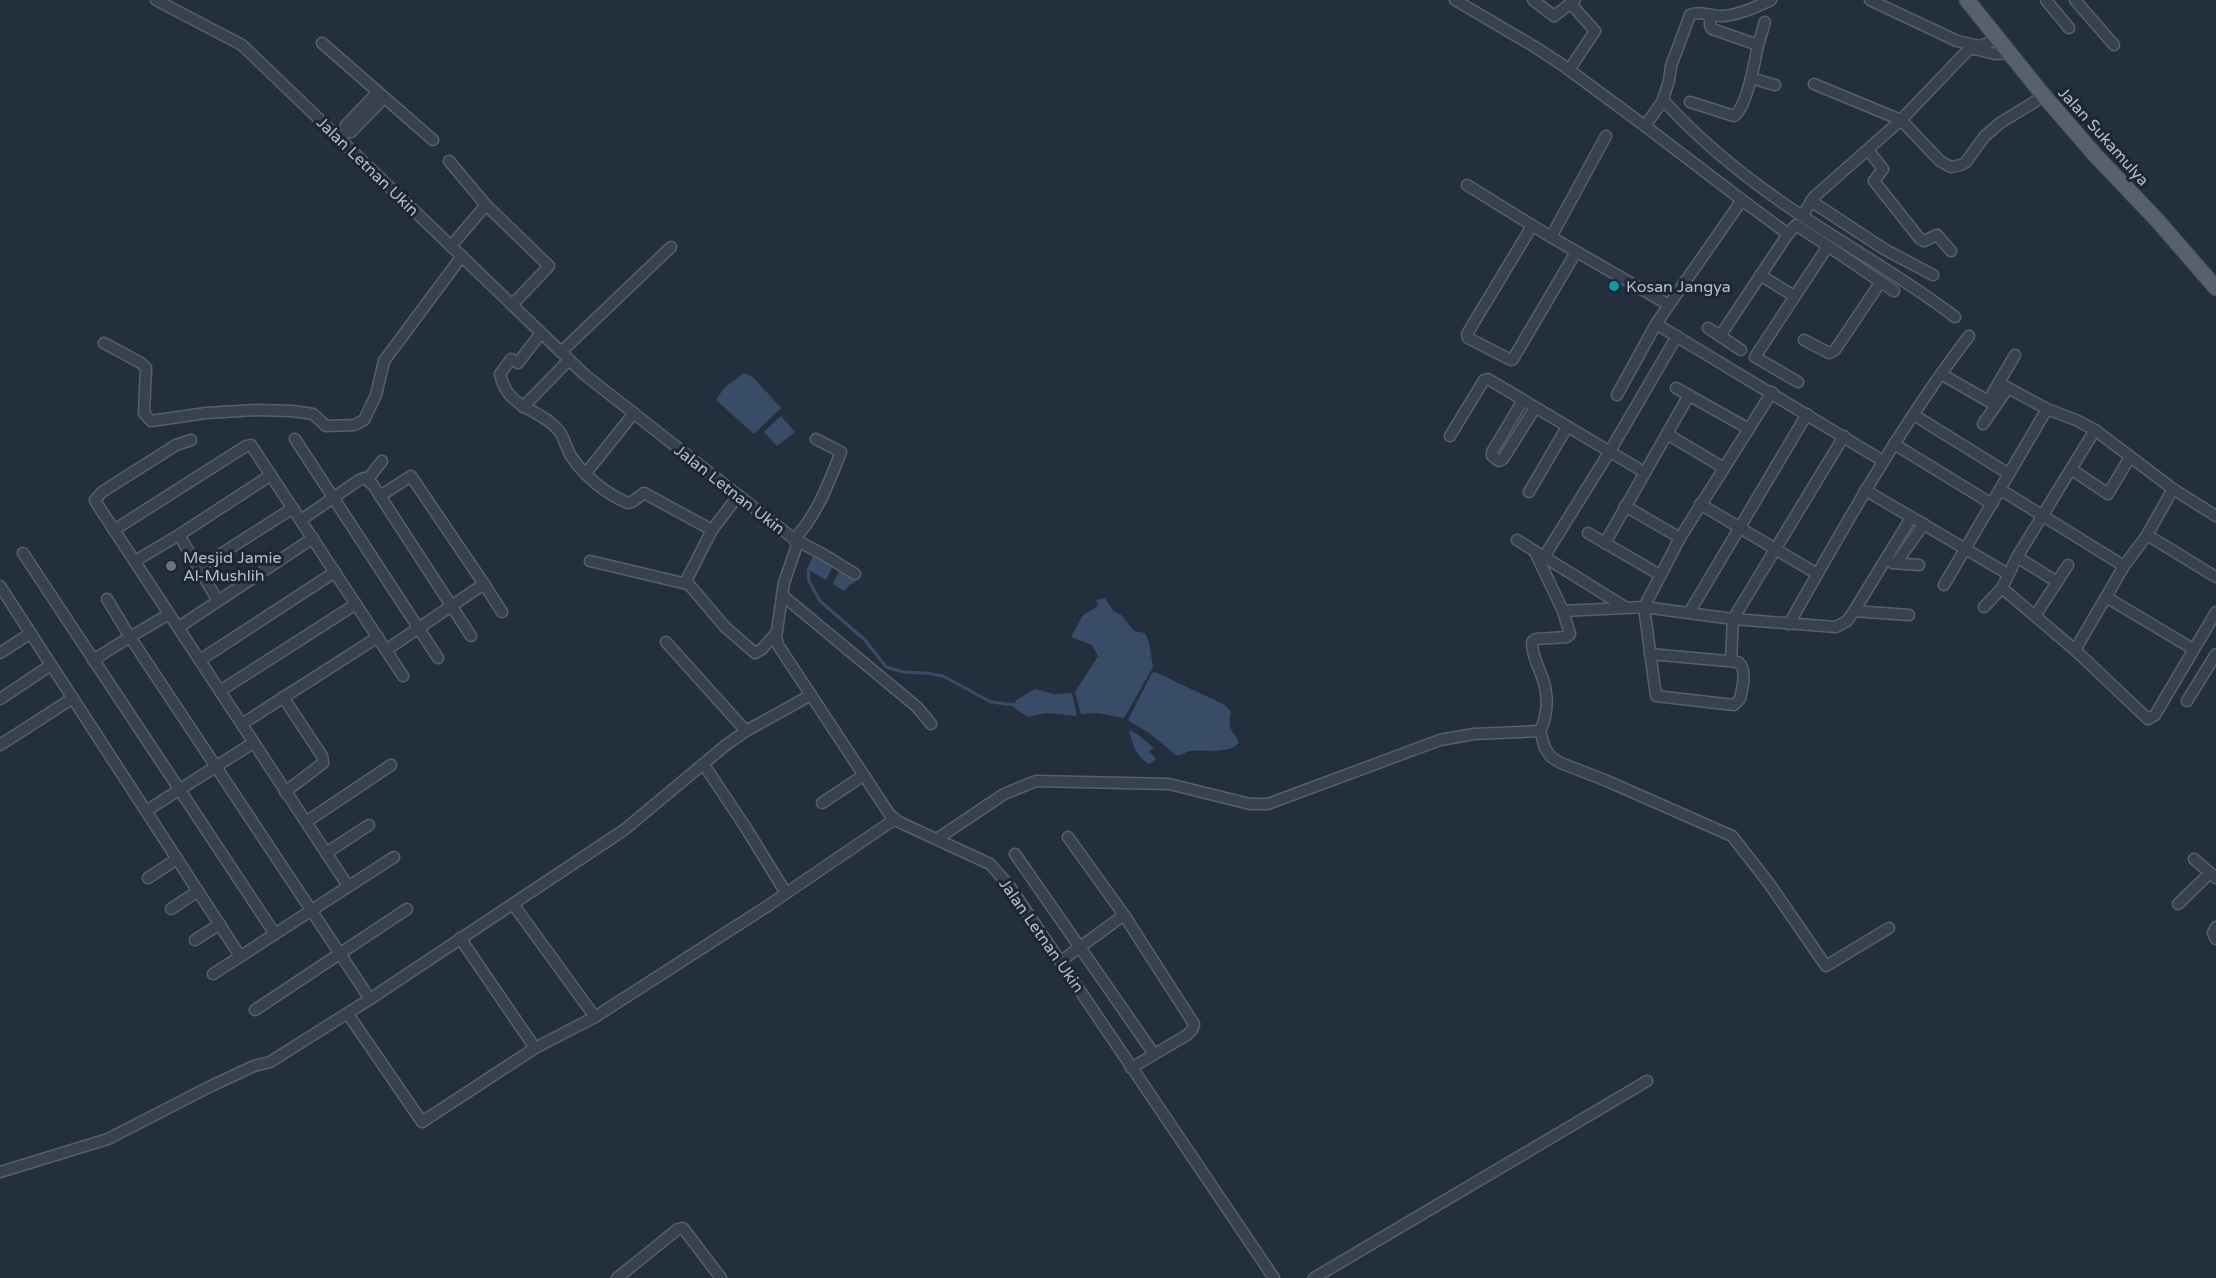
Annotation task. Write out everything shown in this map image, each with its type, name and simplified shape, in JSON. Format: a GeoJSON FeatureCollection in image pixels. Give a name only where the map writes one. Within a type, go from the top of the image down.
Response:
{"type":"FeatureCollection","features":[{"type":"Feature","properties":{"kind":"main road","name":"Jalan Sukamulya"},"geometry":{"type":"LineString","coordinates":[[1971,1],[2044,96],[2157,219],[2216,288]]}},
{"type":"Feature","properties":{"kind":"street","name":"Jalan Letnan Ukin"},"geometry":{"type":"LineString","coordinates":[[156,0],[242,45],[342,135],[451,246],[585,375],[794,539],[797,545],[782,595],[777,633],[778,645],[890,815],[994,867],[1008,884],[1274,1278]]}},
{"type":"Feature","properties":{"kind":"street"},"geometry":{"type":"LineString","coordinates":[[1455,0],[1535,46],[1788,234]]}},
{"type":"Feature","properties":{"kind":"street"},"geometry":{"type":"LineString","coordinates":[[1533,0],[1552,15],[1556,15],[1573,2],[1595,31],[1569,70]]}},
{"type":"Feature","properties":{"kind":"street"},"geometry":{"type":"LineString","coordinates":[[1645,126],[1662,104],[1671,66],[1689,16],[1696,12],[1710,16],[1738,14],[1772,0]]}},
{"type":"Feature","properties":{"kind":"street"},"geometry":{"type":"LineString","coordinates":[[1870,0],[1957,41],[1980,46],[1998,39]]}},
{"type":"Feature","properties":{"kind":"street"},"geometry":{"type":"LineString","coordinates":[[2046,0],[2069,28]]}},
{"type":"Feature","properties":{"kind":"street"},"geometry":{"type":"LineString","coordinates":[[2075,0],[2114,45]]}},
{"type":"Feature","properties":{"kind":"street"},"geometry":{"type":"LineString","coordinates":[[1710,16],[1712,29],[1758,45]]}},
{"type":"Feature","properties":{"kind":"street"},"geometry":{"type":"LineString","coordinates":[[1690,102],[1734,116],[1739,112],[1766,22]]}},
{"type":"Feature","properties":{"kind":"street"},"geometry":{"type":"LineString","coordinates":[[322,43],[433,140]]}},
{"type":"Feature","properties":{"kind":"street"},"geometry":{"type":"LineString","coordinates":[[1802,216],[1811,201],[1900,120],[1969,49],[1974,48],[1996,56],[2009,52]]}},
{"type":"Feature","properties":{"kind":"street"},"geometry":{"type":"LineString","coordinates":[[1751,78],[1775,85]]}},
{"type":"Feature","properties":{"kind":"street"},"geometry":{"type":"LineString","coordinates":[[1814,84],[1900,120],[1940,161],[1945,165],[1956,167],[1966,162],[1992,130],[2044,96]]}},
{"type":"Feature","properties":{"kind":"street"},"geometry":{"type":"LineString","coordinates":[[342,135],[346,125],[380,95]]}},
{"type":"Feature","properties":{"kind":"street"},"geometry":{"type":"LineString","coordinates":[[1663,100],[1697,134],[1776,199],[1921,291],[1955,317]]}},
{"type":"Feature","properties":{"kind":"street"},"geometry":{"type":"LineString","coordinates":[[1551,237],[1606,136]]}},
{"type":"Feature","properties":{"kind":"street"},"geometry":{"type":"LineString","coordinates":[[1868,150],[1883,169],[1874,182],[1920,239],[1924,241],[1937,235],[1951,251]]}},
{"type":"Feature","properties":{"kind":"street"},"geometry":{"type":"LineString","coordinates":[[449,161],[486,205],[549,266],[512,305]]}},
{"type":"Feature","properties":{"kind":"street"},"geometry":{"type":"LineString","coordinates":[[1467,185],[1532,226],[1669,305]]}},
{"type":"Feature","properties":{"kind":"street"},"geometry":{"type":"LineString","coordinates":[[1617,396],[1656,324],[1742,200]]}},
{"type":"Feature","properties":{"kind":"street"},"geometry":{"type":"LineString","coordinates":[[1811,201],[1884,249],[1933,275]]}},
{"type":"Feature","properties":{"kind":"street"},"geometry":{"type":"LineString","coordinates":[[451,246],[486,205]]}},
{"type":"Feature","properties":{"kind":"street"},"geometry":{"type":"LineString","coordinates":[[1720,336],[1760,274],[1796,225],[1894,291]]}},
{"type":"Feature","properties":{"kind":"street"},"geometry":{"type":"LineString","coordinates":[[1532,226],[1467,334],[1468,338],[1513,360],[1576,252]]}},
{"type":"Feature","properties":{"kind":"street"},"geometry":{"type":"LineString","coordinates":[[1798,382],[1755,357],[1828,246]]}},
{"type":"Feature","properties":{"kind":"street"},"geometry":{"type":"LineString","coordinates":[[523,407],[565,356],[670,247]]}},
{"type":"Feature","properties":{"kind":"street"},"geometry":{"type":"LineString","coordinates":[[104,344],[141,363],[146,368],[144,413],[151,421],[206,413],[292,411],[313,414],[324,425],[354,425],[364,420],[371,408],[384,361],[462,256]]}},
{"type":"Feature","properties":{"kind":"street"},"geometry":{"type":"LineString","coordinates":[[1760,274],[1794,296]]}},
{"type":"Feature","properties":{"kind":"street"},"geometry":{"type":"LineString","coordinates":[[1804,340],[1825,352],[1829,353],[1834,350],[1880,283]]}},
{"type":"Feature","properties":{"kind":"street"},"geometry":{"type":"LineString","coordinates":[[1661,327],[1883,461]]}},
{"type":"Feature","properties":{"kind":"street"},"geometry":{"type":"LineString","coordinates":[[1708,328],[1742,350]]}},
{"type":"Feature","properties":{"kind":"street"},"geometry":{"type":"LineString","coordinates":[[541,333],[518,363],[511,359],[500,374],[501,380],[513,399],[560,432],[570,455],[579,467],[615,498],[632,502],[644,493],[712,530]]}},
{"type":"Feature","properties":{"kind":"street"},"geometry":{"type":"LineString","coordinates":[[1539,555],[1610,451],[1677,336]]}},
{"type":"Feature","properties":{"kind":"street"},"geometry":{"type":"LineString","coordinates":[[1789,624],[1883,461],[1970,336]]}},
{"type":"Feature","properties":{"kind":"street"},"geometry":{"type":"LineString","coordinates":[[1983,424],[2015,355]]}},
{"type":"Feature","properties":{"kind":"street"},"geometry":{"type":"LineString","coordinates":[[1941,375],[1991,403]]}},
{"type":"Feature","properties":{"kind":"street"},"geometry":{"type":"LineString","coordinates":[[1450,436],[1486,379],[1490,379],[1644,472]]}},
{"type":"Feature","properties":{"kind":"street"},"geometry":{"type":"LineString","coordinates":[[2003,385],[2047,410],[2076,420],[2095,430],[2173,489],[2216,516]]}},
{"type":"Feature","properties":{"kind":"street"},"geometry":{"type":"LineString","coordinates":[[1676,388],[1749,429]]}},
{"type":"Feature","properties":{"kind":"street"},"geometry":{"type":"LineString","coordinates":[[1650,654],[1731,660],[1740,663],[1744,670],[1740,699],[1734,705],[1658,697],[1654,693],[1644,607],[1700,504],[1772,392]]}},
{"type":"Feature","properties":{"kind":"street"},"geometry":{"type":"LineString","coordinates":[[1605,543],[1689,395]]}},
{"type":"Feature","properties":{"kind":"street"},"geometry":{"type":"LineString","coordinates":[[1523,400],[1492,452],[1492,456],[1499,460],[1503,459],[1536,408]]}},
{"type":"Feature","properties":{"kind":"street"},"geometry":{"type":"LineString","coordinates":[[1944,585],[2047,410]]}},
{"type":"Feature","properties":{"kind":"street"},"geometry":{"type":"LineString","coordinates":[[586,472],[634,413]]}},
{"type":"Feature","properties":{"kind":"street"},"geometry":{"type":"LineString","coordinates":[[1689,613],[1807,414]]}},
{"type":"Feature","properties":{"kind":"street"},"geometry":{"type":"LineString","coordinates":[[1914,415],[2009,474]]}},
{"type":"Feature","properties":{"kind":"street"},"geometry":{"type":"LineString","coordinates":[[1529,492],[1567,427]]}},
{"type":"Feature","properties":{"kind":"street"},"geometry":{"type":"LineString","coordinates":[[1984,607],[2002,588],[2017,557],[2095,430]]}},
{"type":"Feature","properties":{"kind":"street"},"geometry":{"type":"LineString","coordinates":[[1666,434],[1724,468]]}},
{"type":"Feature","properties":{"kind":"street"},"geometry":{"type":"LineString","coordinates":[[1731,660],[1733,619],[1844,436]]}},
{"type":"Feature","properties":{"kind":"street"},"geometry":{"type":"LineString","coordinates":[[294,439],[438,658]]}},
{"type":"Feature","properties":{"kind":"street"},"geometry":{"type":"LineString","coordinates":[[816,439],[841,452],[813,513],[803,530],[794,539],[855,574]]}},
{"type":"Feature","properties":{"kind":"street"},"geometry":{"type":"LineString","coordinates":[[191,440],[176,445],[95,500],[348,886]]}},
{"type":"Feature","properties":{"kind":"street"},"geometry":{"type":"LineString","coordinates":[[1894,444],[1992,504]]}},
{"type":"Feature","properties":{"kind":"street"},"geometry":{"type":"LineString","coordinates":[[114,530],[251,445],[404,676]]}},
{"type":"Feature","properties":{"kind":"street"},"geometry":{"type":"LineString","coordinates":[[2071,469],[2108,494],[2130,457]]}},
{"type":"Feature","properties":{"kind":"street"},"geometry":{"type":"LineString","coordinates":[[301,520],[365,478],[368,479],[382,461]]}},
{"type":"Feature","properties":{"kind":"street"},"geometry":{"type":"LineString","coordinates":[[135,561],[271,475]]}},
{"type":"Feature","properties":{"kind":"street"},"geometry":{"type":"LineString","coordinates":[[380,496],[411,476],[502,612]]}},
{"type":"Feature","properties":{"kind":"street"},"geometry":{"type":"LineString","coordinates":[[365,478],[380,496],[471,636]]}},
{"type":"Feature","properties":{"kind":"street"},"geometry":{"type":"LineString","coordinates":[[2075,650],[2124,566],[2147,535],[2173,489]]}},
{"type":"Feature","properties":{"kind":"street"},"geometry":{"type":"LineString","coordinates":[[1865,490],[2008,574]]}},
{"type":"Feature","properties":{"kind":"street"},"geometry":{"type":"LineString","coordinates":[[2001,490],[2124,566]]}},
{"type":"Feature","properties":{"kind":"street"},"geometry":{"type":"LineString","coordinates":[[687,584],[686,581],[712,530],[738,496]]}},
{"type":"Feature","properties":{"kind":"street"},"geometry":{"type":"LineString","coordinates":[[1700,504],[1817,574]]}},
{"type":"Feature","properties":{"kind":"street"},"geometry":{"type":"LineString","coordinates":[[1625,506],[1680,538]]}},
{"type":"Feature","properties":{"kind":"street"},"geometry":{"type":"LineString","coordinates":[[199,568],[293,508]]}},
{"type":"Feature","properties":{"kind":"street"},"geometry":{"type":"LineString","coordinates":[[1563,611],[1644,607],[1733,619],[1836,627],[1846,621],[1854,611],[1911,518]]}},
{"type":"Feature","properties":{"kind":"street"},"geometry":{"type":"LineString","coordinates":[[1896,564],[1924,524]]}},
{"type":"Feature","properties":{"kind":"street"},"geometry":{"type":"LineString","coordinates":[[1588,533],[1660,575]]}},
{"type":"Feature","properties":{"kind":"street"},"geometry":{"type":"LineString","coordinates":[[179,535],[218,601]]}},
{"type":"Feature","properties":{"kind":"street"},"geometry":{"type":"LineString","coordinates":[[2147,535],[2216,578]]}},
{"type":"Feature","properties":{"kind":"street"},"geometry":{"type":"LineString","coordinates":[[179,627],[313,538]]}},
{"type":"Feature","properties":{"kind":"street"},"geometry":{"type":"LineString","coordinates":[[1517,540],[1625,607]]}},
{"type":"Feature","properties":{"kind":"street"},"geometry":{"type":"LineString","coordinates":[[23,553],[275,934]]}},
{"type":"Feature","properties":{"kind":"street"},"geometry":{"type":"LineString","coordinates":[[1539,555],[1563,611],[1569,635],[1536,639],[1532,642],[1533,655],[1547,690],[1545,720],[1540,731],[1545,748],[1551,757],[1732,837],[1768,882],[1826,966],[1889,928]]}},
{"type":"Feature","properties":{"kind":"street"},"geometry":{"type":"LineString","coordinates":[[2017,557],[2057,582]]}},
{"type":"Feature","properties":{"kind":"street"},"geometry":{"type":"LineString","coordinates":[[590,561],[687,584],[724,627],[755,653],[777,633]]}},
{"type":"Feature","properties":{"kind":"street"},"geometry":{"type":"LineString","coordinates":[[1883,563],[1918,566]]}},
{"type":"Feature","properties":{"kind":"street"},"geometry":{"type":"LineString","coordinates":[[2035,616],[2068,565]]}},
{"type":"Feature","properties":{"kind":"street"},"geometry":{"type":"LineString","coordinates":[[200,660],[335,572]]}},
{"type":"Feature","properties":{"kind":"street"},"geometry":{"type":"LineString","coordinates":[[386,650],[484,584]]}},
{"type":"Feature","properties":{"kind":"street"},"geometry":{"type":"LineString","coordinates":[[0,586],[5,604],[31,633],[240,956]]}},
{"type":"Feature","properties":{"kind":"street"},"geometry":{"type":"LineString","coordinates":[[2002,588],[2075,650],[2149,719],[2155,715],[2215,615]]}},
{"type":"Feature","properties":{"kind":"street"},"geometry":{"type":"LineString","coordinates":[[782,595],[917,707],[931,724]]}},
{"type":"Feature","properties":{"kind":"street"},"geometry":{"type":"LineString","coordinates":[[2106,597],[2193,649]]}},
{"type":"Feature","properties":{"kind":"street"},"geometry":{"type":"LineString","coordinates":[[107,599],[338,954],[370,999]]}},
{"type":"Feature","properties":{"kind":"street"},"geometry":{"type":"LineString","coordinates":[[220,691],[356,604]]}},
{"type":"Feature","properties":{"kind":"street"},"geometry":{"type":"LineString","coordinates":[[1854,611],[1909,615]]}},
{"type":"Feature","properties":{"kind":"street"},"geometry":{"type":"LineString","coordinates":[[93,660],[169,614]]}},
{"type":"Feature","properties":{"kind":"street"},"geometry":{"type":"LineString","coordinates":[[0,653],[31,633]]}},
{"type":"Feature","properties":{"kind":"street"},"geometry":{"type":"LineString","coordinates":[[242,724],[378,637]]}},
{"type":"Feature","properties":{"kind":"street"},"geometry":{"type":"LineString","coordinates":[[666,642],[746,731]]}},
{"type":"Feature","properties":{"kind":"street"},"geometry":{"type":"LineString","coordinates":[[2187,701],[2216,654]]}},
{"type":"Feature","properties":{"kind":"street"},"geometry":{"type":"LineString","coordinates":[[0,699],[51,665]]}},
{"type":"Feature","properties":{"kind":"street"},"geometry":{"type":"LineString","coordinates":[[0,1172],[108,1140],[209,1087],[254,1066],[270,1062],[348,1014],[624,830],[726,745],[746,731],[811,695]]}},
{"type":"Feature","properties":{"kind":"street"},"geometry":{"type":"LineString","coordinates":[[283,697],[321,756],[323,763],[285,792]]}},
{"type":"Feature","properties":{"kind":"street"},"geometry":{"type":"LineString","coordinates":[[0,745],[73,698]]}},
{"type":"Feature","properties":{"kind":"street"},"geometry":{"type":"LineString","coordinates":[[937,839],[1004,794],[1036,781],[1169,784],[1250,804],[1268,804],[1440,740],[1474,734],[1540,731]]}},
{"type":"Feature","properties":{"kind":"street"},"geometry":{"type":"LineString","coordinates":[[146,812],[253,743]]}},
{"type":"Feature","properties":{"kind":"street"},"geometry":{"type":"LineString","coordinates":[[306,822],[391,765]]}},
{"type":"Feature","properties":{"kind":"street"},"geometry":{"type":"LineString","coordinates":[[704,765],[786,893]]}},
{"type":"Feature","properties":{"kind":"street"},"geometry":{"type":"LineString","coordinates":[[822,803],[864,776]]}},
{"type":"Feature","properties":{"kind":"street"},"geometry":{"type":"LineString","coordinates":[[348,1014],[422,1122],[535,1048],[595,1017],[895,819]]}},
{"type":"Feature","properties":{"kind":"street"},"geometry":{"type":"LineString","coordinates":[[326,853],[369,825]]}},
{"type":"Feature","properties":{"kind":"street"},"geometry":{"type":"LineString","coordinates":[[1068,837],[1124,915],[1194,1024],[1187,1035],[1131,1068]]}},
{"type":"Feature","properties":{"kind":"street"},"geometry":{"type":"LineString","coordinates":[[1015,854],[1154,1054]]}},
{"type":"Feature","properties":{"kind":"street"},"geometry":{"type":"LineString","coordinates":[[213,974],[394,857]]}},
{"type":"Feature","properties":{"kind":"street"},"geometry":{"type":"LineString","coordinates":[[148,878],[177,859]]}},
{"type":"Feature","properties":{"kind":"street"},"geometry":{"type":"LineString","coordinates":[[2178,904],[2213,876],[2194,859]]}},
{"type":"Feature","properties":{"kind":"street"},"geometry":{"type":"LineString","coordinates":[[171,909],[198,891]]}},
{"type":"Feature","properties":{"kind":"street"},"geometry":{"type":"LineString","coordinates":[[513,904],[595,1017]]}},
{"type":"Feature","properties":{"kind":"street"},"geometry":{"type":"LineString","coordinates":[[255,1010],[407,909]]}},
{"type":"Feature","properties":{"kind":"street"},"geometry":{"type":"LineString","coordinates":[[1061,961],[1124,915]]}},
{"type":"Feature","properties":{"kind":"street"},"geometry":{"type":"LineString","coordinates":[[195,940],[220,924]]}},
{"type":"Feature","properties":{"kind":"street"},"geometry":{"type":"LineString","coordinates":[[2216,927],[2213,933],[2216,939]]}},
{"type":"Feature","properties":{"kind":"street"},"geometry":{"type":"LineString","coordinates":[[460,938],[535,1048]]}},
{"type":"Feature","properties":{"kind":"street"},"geometry":{"type":"LineString","coordinates":[[1314,1278],[1647,1081]]}},
{"type":"Feature","properties":{"kind":"street"},"geometry":{"type":"LineString","coordinates":[[617,1278],[678,1229],[683,1228],[721,1278]]}},
{"type":"Feature","properties":{"kind":"water"},"geometry":{"type":"Polygon","coordinates":[[[744,373],[754,378],[781,408],[754,434],[716,400],[724,388],[744,373]]]}},
{"type":"Feature","properties":{"kind":"water"},"geometry":{"type":"Polygon","coordinates":[[[781,416],[795,432],[777,446],[764,432],[781,416]]]}},
{"type":"Feature","properties":{"kind":"water"},"geometry":{"type":"Polygon","coordinates":[[[815,552],[833,566],[826,580],[807,569],[815,552]]]}},
{"type":"Feature","properties":{"kind":"water"},"geometry":{"type":"Polygon","coordinates":[[[839,571],[855,580],[855,583],[850,584],[844,591],[833,584],[839,571]]]}},
{"type":"Feature","properties":{"kind":"water"},"geometry":{"type":"Polygon","coordinates":[[[1105,598],[1113,611],[1121,615],[1134,631],[1145,633],[1153,667],[1124,718],[1097,713],[1081,714],[1075,692],[1098,656],[1092,645],[1071,637],[1083,615],[1098,606],[1096,600],[1105,598]]]}},
{"type":"Feature","properties":{"kind":"water"},"geometry":{"type":"Polygon","coordinates":[[[1155,672],[1225,705],[1231,712],[1230,727],[1239,743],[1228,749],[1190,751],[1176,755],[1149,733],[1128,720],[1152,673],[1155,672]]]}},
{"type":"Feature","properties":{"kind":"water"},"geometry":{"type":"Polygon","coordinates":[[[1035,689],[1053,694],[1072,693],[1077,716],[1046,713],[1028,717],[1014,708],[1016,700],[1035,689]]]}},
{"type":"Feature","properties":{"kind":"water"},"geometry":{"type":"Polygon","coordinates":[[[1129,730],[1154,748],[1149,751],[1156,759],[1149,764],[1141,757],[1133,745],[1129,730]]]}},
{"type":"Feature","properties":{"kind":"waterway"},"geometry":{"type":"LineString","coordinates":[[808,571],[809,581],[820,601],[865,640],[886,667],[903,672],[943,676],[991,702],[1015,705]]}},
{"type":"Feature","properties":{"kind":"place","name":"Kosan Jangya"},"geometry":{"type":"Point","coordinates":[1614,286]}},
{"type":"Feature","properties":{"kind":"place","name":"Mesjid Jamie Al-Mushlih"},"geometry":{"type":"Point","coordinates":[171,566]}}]}
